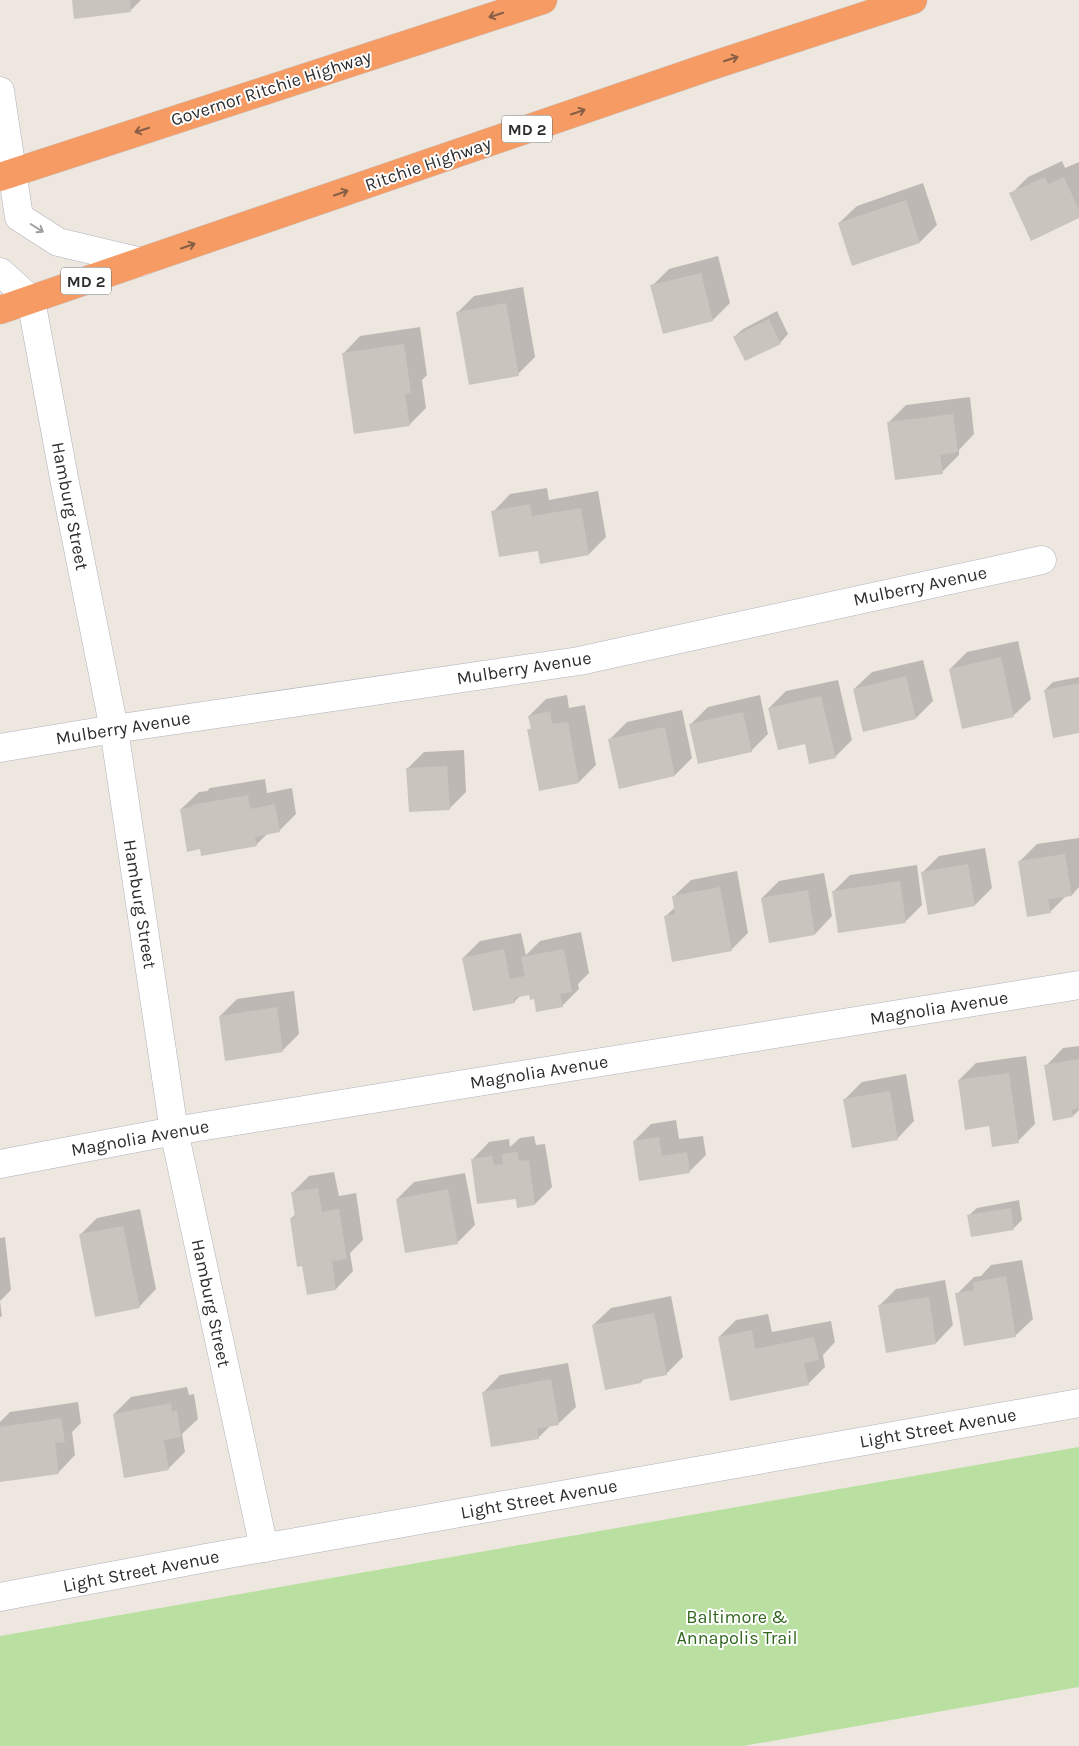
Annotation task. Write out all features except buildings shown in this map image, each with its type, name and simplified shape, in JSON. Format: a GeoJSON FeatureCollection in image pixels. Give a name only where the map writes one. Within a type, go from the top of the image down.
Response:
{"type":"FeatureCollection","features":[{"type":"Feature","properties":{"kind":"highway","name":"Governor Ritchie Highway"},"geometry":{"type":"LineString","coordinates":[[6,175],[543,0]]}},
{"type":"Feature","properties":{"kind":"highway","name":"Ritchie Highway"},"geometry":{"type":"LineString","coordinates":[[0,310],[703,69],[913,0]]}},
{"type":"Feature","properties":{"kind":"street"},"geometry":{"type":"LineString","coordinates":[[0,91],[6,175],[19,217],[58,242],[142,262]]}},
{"type":"Feature","properties":{"kind":"street"},"geometry":{"type":"LineString","coordinates":[[0,272],[31,300]]}},
{"type":"Feature","properties":{"kind":"street","name":"Hamburg Street"},"geometry":{"type":"LineString","coordinates":[[31,300],[114,729],[174,1131],[264,1548]]}},
{"type":"Feature","properties":{"kind":"street","name":"Mulberry Avenue"},"geometry":{"type":"LineString","coordinates":[[0,748],[114,729],[579,661],[1042,560]]}},
{"type":"Feature","properties":{"kind":"street","name":"Magnolia Avenue"},"geometry":{"type":"LineString","coordinates":[[0,1164],[174,1131],[1079,985]]}},
{"type":"Feature","properties":{"kind":"street","name":"Light Street Avenue"},"geometry":{"type":"LineString","coordinates":[[0,1597],[264,1548],[1079,1404]]}},
{"type":"Feature","properties":{"kind":"green space","name":"Baltimore & Annapolis Trail"},"geometry":{"type":"Polygon","coordinates":[[[1079,1447],[1079,1687],[743,1746],[0,1746],[0,1636],[1079,1447]]]}}]}
